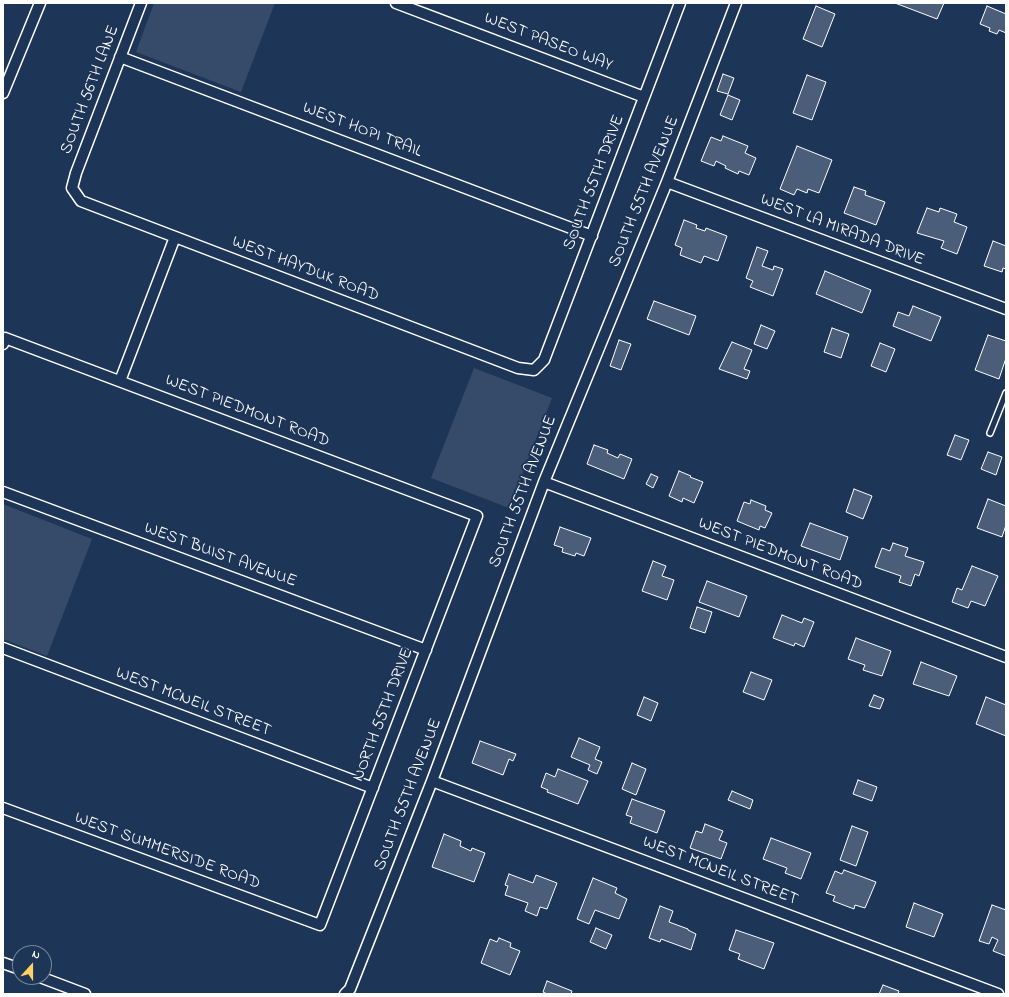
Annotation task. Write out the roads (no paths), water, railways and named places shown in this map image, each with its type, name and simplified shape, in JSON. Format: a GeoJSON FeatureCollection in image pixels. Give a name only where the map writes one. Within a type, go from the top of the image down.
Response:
{"type":"FeatureCollection","features":[{"type":"Feature","properties":{"kind":"street"},"geometry":{"type":"LineString","coordinates":[[3,93],[40,3]]}},
{"type":"Feature","properties":{"kind":"street","name":"SOUTH 56TH LANE"},"geometry":{"type":"LineString","coordinates":[[72,188],[76,173],[141,3]]}},
{"type":"Feature","properties":{"kind":"street","name":"WEST PASEO WAY"},"geometry":{"type":"LineString","coordinates":[[396,3],[644,97]]}},
{"type":"Feature","properties":{"kind":"street","name":"SOUTH 55TH DRIVE"},"geometry":{"type":"LineString","coordinates":[[534,370],[544,360],[680,3]]}},
{"type":"Feature","properties":{"kind":"street","name":"SOUTH 55TH AVENUE"},"geometry":{"type":"LineString","coordinates":[[345,994],[350,989],[432,781],[544,482],[668,182],[736,3]]}},
{"type":"Feature","properties":{"kind":"street","name":"WEST HOPI TRAIL"},"geometry":{"type":"LineString","coordinates":[[120,57],[592,236]]}},
{"type":"Feature","properties":{"kind":"street","name":"WEST LA MIRADA DRIVE"},"geometry":{"type":"LineString","coordinates":[[668,182],[1006,309]]}},
{"type":"Feature","properties":{"kind":"street","name":"WEST HAYDUK ROAD"},"geometry":{"type":"LineString","coordinates":[[72,188],[82,201],[518,368],[534,370]]}},
{"type":"Feature","properties":{"kind":"street"},"geometry":{"type":"LineString","coordinates":[[120,381],[175,237]]}},
{"type":"Feature","properties":{"kind":"street","name":"WEST PIEDMONT ROAD"},"geometry":{"type":"LineString","coordinates":[[4,341],[120,381],[477,516]]}},
{"type":"Feature","properties":{"kind":"street","name":"WEST PIEDMONT ROAD"},"geometry":{"type":"LineString","coordinates":[[544,482],[1006,657]]}},
{"type":"Feature","properties":{"kind":"street","name":"WEST BUIST AVENUE"},"geometry":{"type":"LineString","coordinates":[[3,492],[426,650]]}},
{"type":"Feature","properties":{"kind":"street","name":"NORTH 55TH DRIVE"},"geometry":{"type":"LineString","coordinates":[[320,925],[477,516]]}},
{"type":"Feature","properties":{"kind":"street","name":"WEST MCNEIL STREET"},"geometry":{"type":"LineString","coordinates":[[3,648],[373,788]]}},
{"type":"Feature","properties":{"kind":"street","name":"WEST MCNEIL STREET"},"geometry":{"type":"LineString","coordinates":[[432,781],[998,994]]}},
{"type":"Feature","properties":{"kind":"street","name":"WEST SUMMERSIDE ROAD"},"geometry":{"type":"LineString","coordinates":[[3,808],[320,925]]}},
{"type":"Feature","properties":{"kind":"street"},"geometry":{"type":"LineString","coordinates":[[52,982],[85,994]]}},
{"type":"Feature","properties":{"kind":"lane"},"geometry":{"type":"LineString","coordinates":[[990,433],[1006,393]]}}]}
